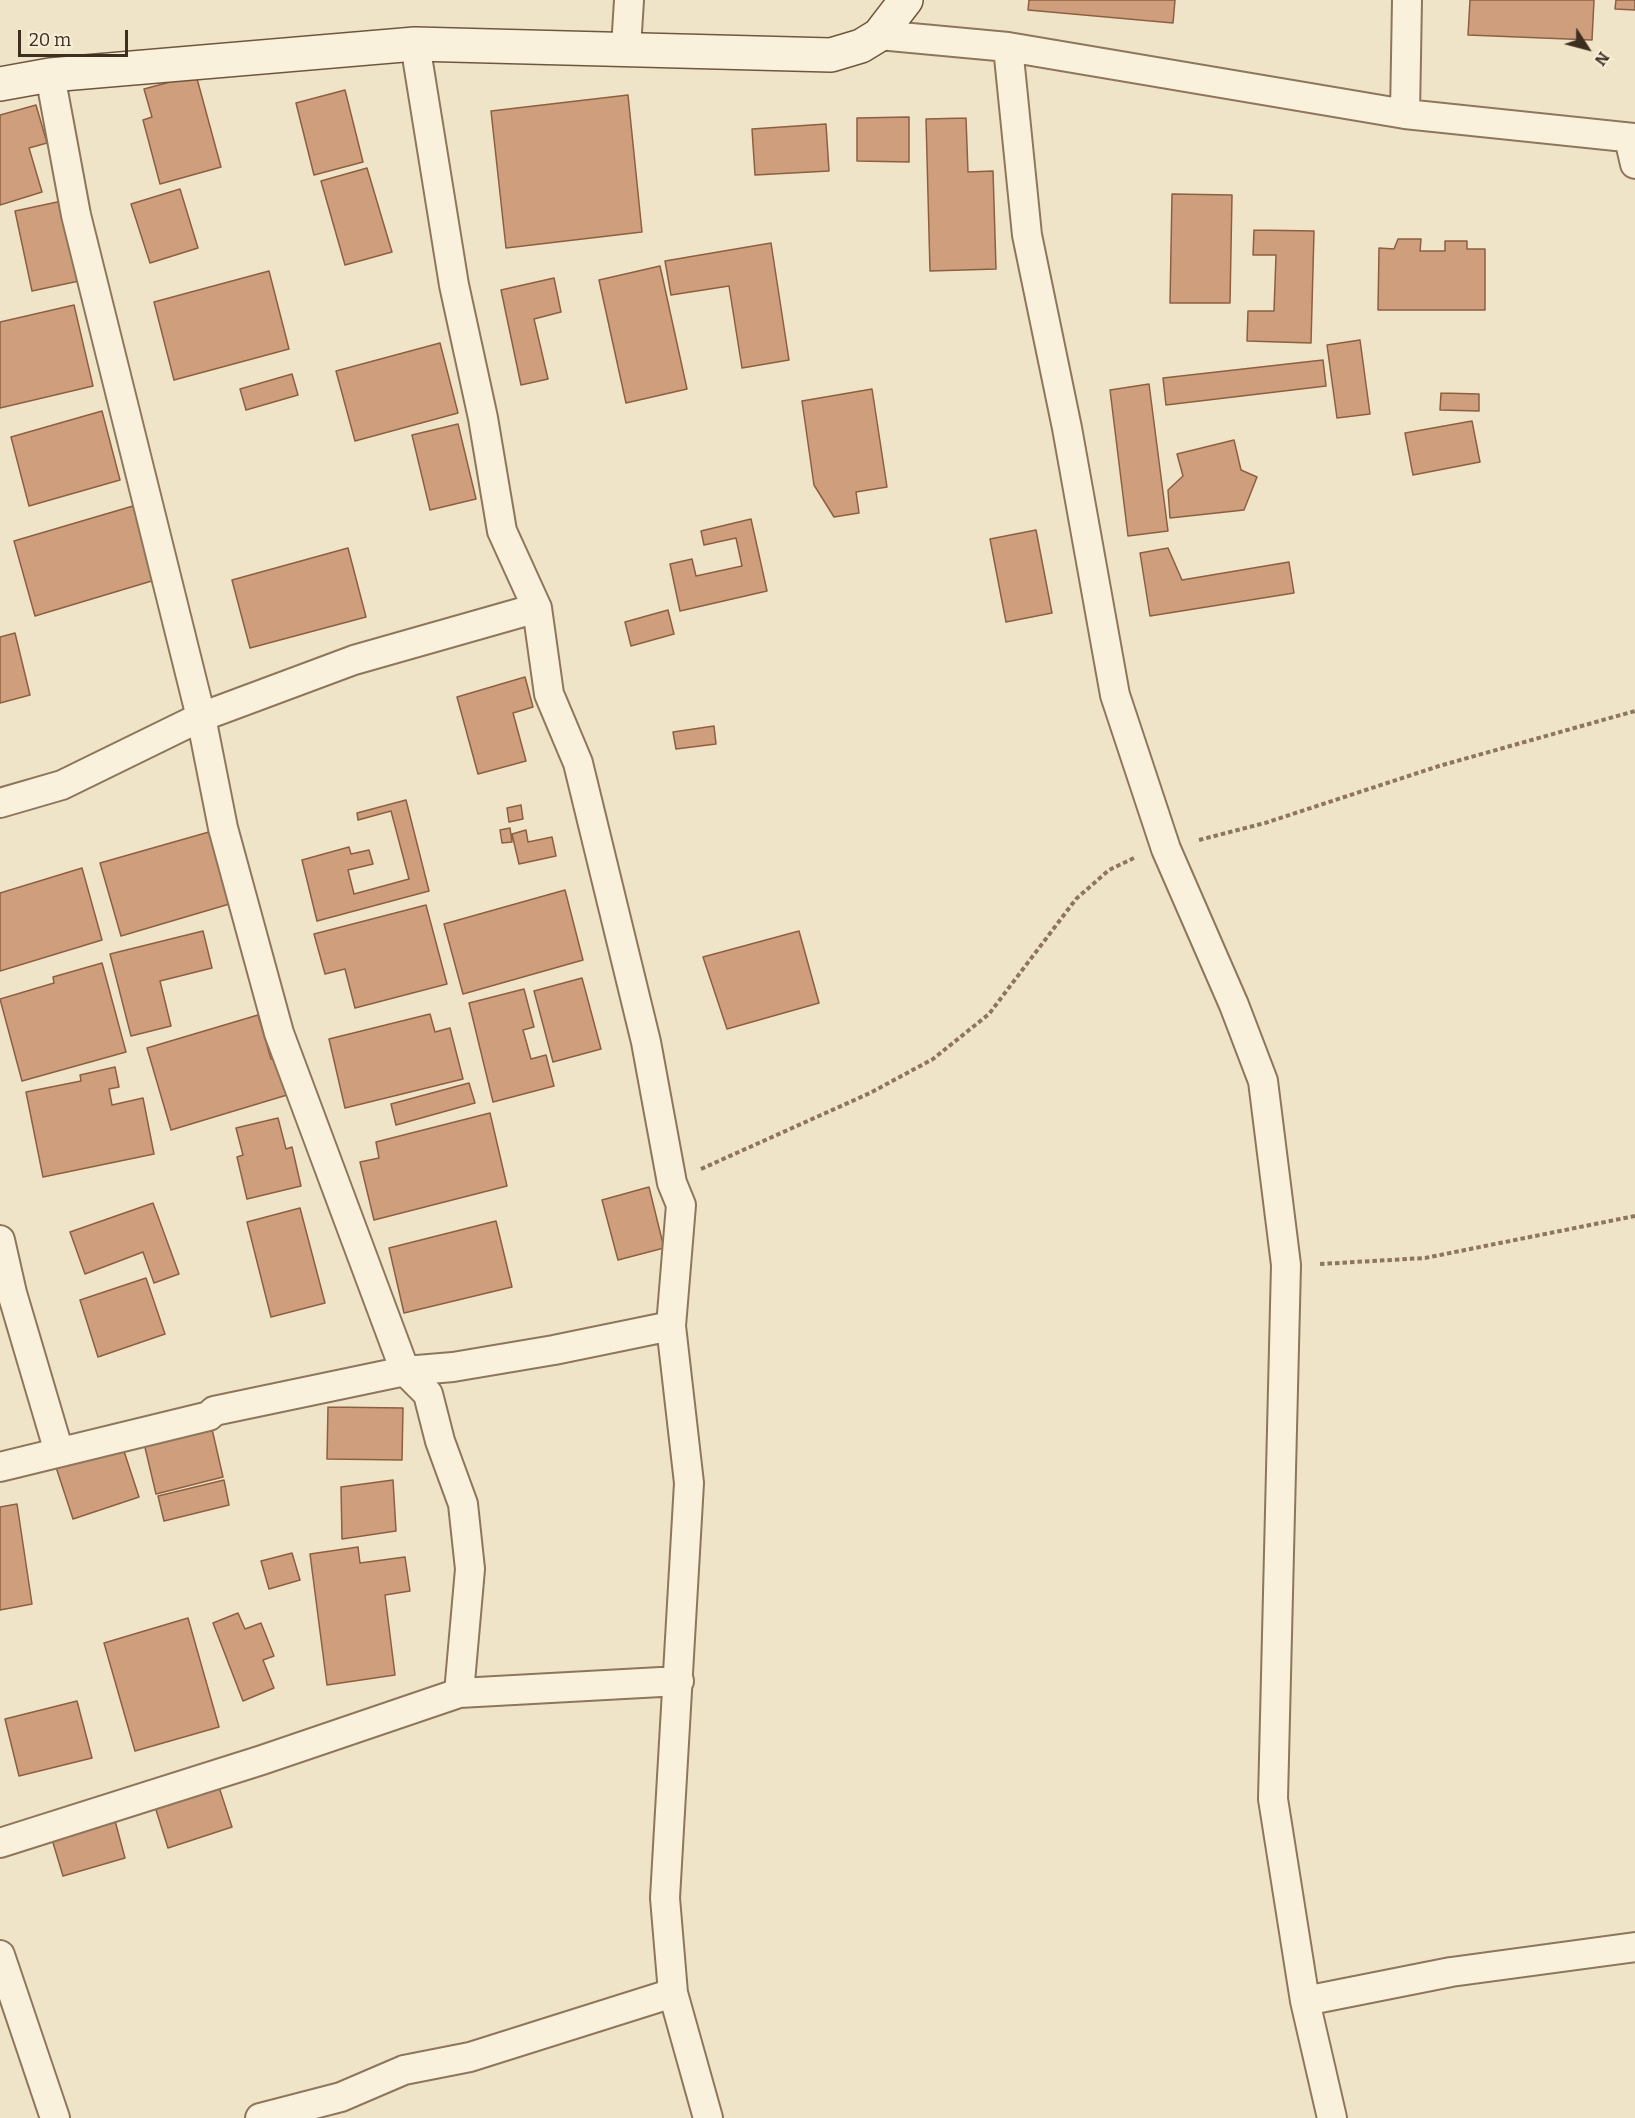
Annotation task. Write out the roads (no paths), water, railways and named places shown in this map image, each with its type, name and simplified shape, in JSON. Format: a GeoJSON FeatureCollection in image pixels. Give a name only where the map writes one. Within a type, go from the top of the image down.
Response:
{"type":"FeatureCollection","features":[{"type":"Feature","properties":{"kind":"street"},"geometry":{"type":"LineString","coordinates":[[626,48],[629,0]]}},
{"type":"Feature","properties":{"kind":"street"},"geometry":{"type":"LineString","coordinates":[[0,84],[50,75],[415,44],[831,55],[861,46],[879,35],[906,0]]}},
{"type":"Feature","properties":{"kind":"street"},"geometry":{"type":"LineString","coordinates":[[1405,114],[1407,0]]}},
{"type":"Feature","properties":{"kind":"street"},"geometry":{"type":"LineString","coordinates":[[879,35],[1008,47],[1405,114],[1633,147]]}},
{"type":"Feature","properties":{"kind":"street"},"geometry":{"type":"LineString","coordinates":[[415,44],[452,274],[483,418],[502,531],[537,608],[549,694],[581,775],[646,1042],[672,1183],[681,1205],[670,1326],[689,1483],[665,1898],[673,1993],[708,2118]]}},
{"type":"Feature","properties":{"kind":"street"},"geometry":{"type":"LineString","coordinates":[[1008,47],[1027,235],[1067,428],[1115,695],[1166,849],[1234,1005],[1263,1081],[1286,1265],[1273,1799],[1305,2001],[1332,2118]]}},
{"type":"Feature","properties":{"kind":"street"},"geometry":{"type":"LineString","coordinates":[[50,75],[78,226],[201,717],[222,828],[279,1033],[405,1371],[428,1394],[440,1441],[463,1504],[470,1569],[459,1693]]}},
{"type":"Feature","properties":{"kind":"street"},"geometry":{"type":"LineString","coordinates":[[0,803],[62,785],[201,717],[354,660],[537,608]]}},
{"type":"Feature","properties":{"kind":"street"},"geometry":{"type":"LineString","coordinates":[[0,1240],[12,1293],[59,1452]]}},
{"type":"Feature","properties":{"kind":"street"},"geometry":{"type":"LineString","coordinates":[[0,1467],[209,1416],[214,1411],[405,1371],[453,1367],[554,1350],[670,1326]]}},
{"type":"Feature","properties":{"kind":"street"},"geometry":{"type":"LineString","coordinates":[[0,1843],[262,1760],[459,1693],[679,1681]]}},
{"type":"Feature","properties":{"kind":"street"},"geometry":{"type":"LineString","coordinates":[[1305,2001],[1451,1972],[1635,1947]]}},
{"type":"Feature","properties":{"kind":"street"},"geometry":{"type":"LineString","coordinates":[[0,1955],[55,2118]]}},
{"type":"Feature","properties":{"kind":"street"},"geometry":{"type":"LineString","coordinates":[[260,2118],[342,2107],[404,2070],[470,2056],[673,1993]]}}]}
